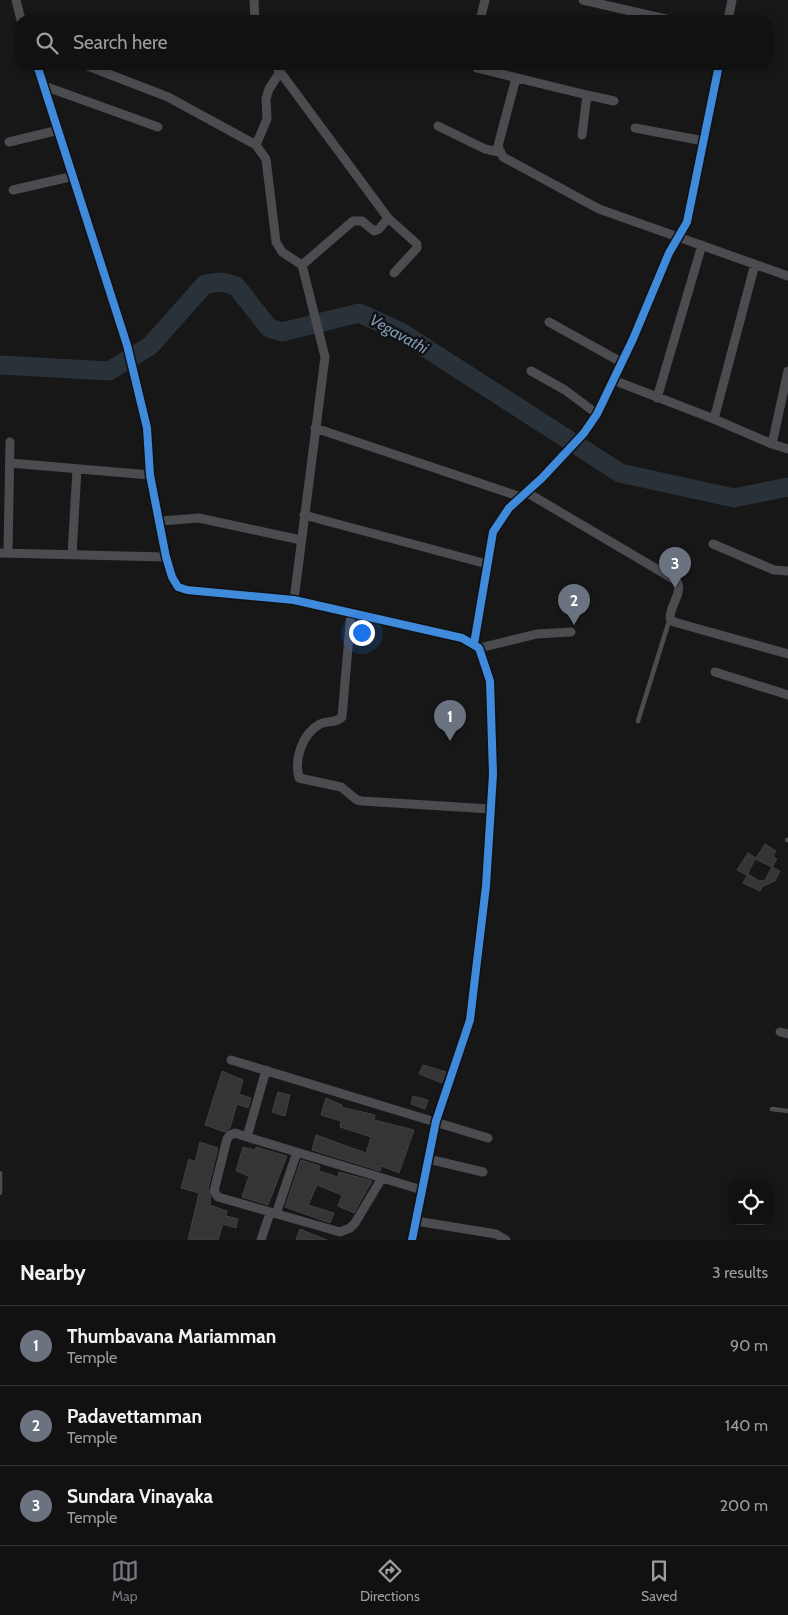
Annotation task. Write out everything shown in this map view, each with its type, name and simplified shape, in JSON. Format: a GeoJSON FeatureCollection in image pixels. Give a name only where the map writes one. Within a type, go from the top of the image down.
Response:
{"type":"FeatureCollection","features":[{"type":"Feature","properties":{"kind":"street"},"geometry":{"type":"LineString","coordinates":[[16,0],[20,15]]}},
{"type":"Feature","properties":{"kind":"street"},"geometry":{"type":"LineString","coordinates":[[254,0],[255,15]]}},
{"type":"Feature","properties":{"kind":"street"},"geometry":{"type":"LineString","coordinates":[[481,15],[484,0]]}},
{"type":"Feature","properties":{"kind":"street"},"geometry":{"type":"LineString","coordinates":[[583,0],[648,15]]}},
{"type":"Feature","properties":{"kind":"street"},"geometry":{"type":"LineString","coordinates":[[729,15],[732,0]]}},
{"type":"Feature","properties":{"kind":"street"},"geometry":{"type":"LineString","coordinates":[[39,70],[127,345],[147,428],[150,476],[161,521],[166,557],[172,577],[178,587],[187,590],[294,600],[462,638],[477,646],[536,634],[571,632]]}},
{"type":"Feature","properties":{"kind":"street"},"geometry":{"type":"LineString","coordinates":[[97,70],[168,97],[256,145],[266,159],[276,242],[282,252],[302,266],[321,336],[324,367],[294,600]]}},
{"type":"Feature","properties":{"kind":"street"},"geometry":{"type":"LineString","coordinates":[[256,145],[267,119],[266,99],[277,70]]}},
{"type":"Feature","properties":{"kind":"street"},"geometry":{"type":"LineString","coordinates":[[279,70],[388,218],[416,244],[416,252],[394,274]]}},
{"type":"Feature","properties":{"kind":"street"},"geometry":{"type":"LineString","coordinates":[[485,70],[614,101]]}},
{"type":"Feature","properties":{"kind":"street"},"geometry":{"type":"LineString","coordinates":[[412,1240],[436,1121],[470,1020],[486,886],[493,774],[490,681],[477,646],[493,532],[509,508],[542,478],[584,434],[597,414],[622,362],[669,252],[687,222],[718,70]]}},
{"type":"Feature","properties":{"kind":"street"},"geometry":{"type":"LineString","coordinates":[[516,78],[498,146],[499,152],[503,157],[594,206],[788,276]]}},
{"type":"Feature","properties":{"kind":"street"},"geometry":{"type":"LineString","coordinates":[[44,86],[158,127]]}},
{"type":"Feature","properties":{"kind":"street"},"geometry":{"type":"LineString","coordinates":[[582,134],[587,95]]}},
{"type":"Feature","properties":{"kind":"street"},"geometry":{"type":"LineString","coordinates":[[438,126],[485,149],[499,152]]}},
{"type":"Feature","properties":{"kind":"street"},"geometry":{"type":"LineString","coordinates":[[635,128],[704,141]]}},
{"type":"Feature","properties":{"kind":"street"},"geometry":{"type":"LineString","coordinates":[[9,142],[59,130]]}},
{"type":"Feature","properties":{"kind":"street"},"geometry":{"type":"LineString","coordinates":[[13,190],[74,176]]}},
{"type":"Feature","properties":{"kind":"street"},"geometry":{"type":"LineString","coordinates":[[302,266],[353,221],[362,221],[374,231],[379,229],[388,218]]}},
{"type":"Feature","properties":{"kind":"street"},"geometry":{"type":"LineString","coordinates":[[657,398],[702,245]]}},
{"type":"Feature","properties":{"kind":"street"},"geometry":{"type":"LineString","coordinates":[[714,419],[755,264]]}},
{"type":"Feature","properties":{"kind":"street"},"geometry":{"type":"LineString","coordinates":[[549,322],[622,362]]}},
{"type":"Feature","properties":{"kind":"street"},"geometry":{"type":"LineString","coordinates":[[531,372],[565,390],[597,414]]}},
{"type":"Feature","properties":{"kind":"street"},"geometry":{"type":"LineString","coordinates":[[772,444],[788,372]]}},
{"type":"Feature","properties":{"kind":"street"},"geometry":{"type":"LineString","coordinates":[[613,380],[788,449]]}},
{"type":"Feature","properties":{"kind":"street"},"geometry":{"type":"LineString","coordinates":[[316,428],[524,494],[677,581],[679,591],[670,618],[674,622],[788,654]]}},
{"type":"Feature","properties":{"kind":"street"},"geometry":{"type":"LineString","coordinates":[[10,442],[4,553],[166,557]]}},
{"type":"Feature","properties":{"kind":"street"},"geometry":{"type":"LineString","coordinates":[[10,463],[150,476]]}},
{"type":"Feature","properties":{"kind":"street"},"geometry":{"type":"LineString","coordinates":[[72,554],[77,469]]}},
{"type":"Feature","properties":{"kind":"street"},"geometry":{"type":"LineString","coordinates":[[304,515],[488,564]]}},
{"type":"Feature","properties":{"kind":"street"},"geometry":{"type":"LineString","coordinates":[[161,521],[199,518],[301,540]]}},
{"type":"Feature","properties":{"kind":"street"},"geometry":{"type":"LineString","coordinates":[[714,544],[774,570],[788,572]]}},
{"type":"Feature","properties":{"kind":"street"},"geometry":{"type":"LineString","coordinates":[[351,613],[342,717],[336,722],[318,725],[301,746],[299,778],[341,788],[362,802],[491,809]]}},
{"type":"Feature","properties":{"kind":"street"},"geometry":{"type":"LineString","coordinates":[[715,672],[788,695]]}},
{"type":"Feature","properties":{"kind":"street"},"geometry":{"type":"LineString","coordinates":[[231,1060],[488,1138]]}},
{"type":"Feature","properties":{"kind":"street"},"geometry":{"type":"LineString","coordinates":[[247,1137],[266,1070]]}},
{"type":"Feature","properties":{"kind":"street"},"geometry":{"type":"LineString","coordinates":[[382,1178],[355,1223],[339,1236],[215,1195],[214,1191],[227,1139],[235,1133],[422,1190]]}},
{"type":"Feature","properties":{"kind":"street"},"geometry":{"type":"LineString","coordinates":[[261,1240],[297,1152]]}},
{"type":"Feature","properties":{"kind":"street"},"geometry":{"type":"LineString","coordinates":[[428,1160],[483,1172]]}},
{"type":"Feature","properties":{"kind":"street"},"geometry":{"type":"LineString","coordinates":[[416,1221],[496,1234],[503,1236],[506,1240]]}},
{"type":"Feature","properties":{"kind":"lane"},"geometry":{"type":"LineString","coordinates":[[638,721],[670,618]]}},
{"type":"Feature","properties":{"kind":"lane"},"geometry":{"type":"LineString","coordinates":[[772,1109],[788,1111]]}},
{"type":"Feature","properties":{"kind":"lane"},"geometry":{"type":"LineString","coordinates":[[0,1173],[0,1194]]}},
{"type":"Feature","properties":{"kind":"building"},"geometry":{"type":"Polygon","coordinates":[[[765,844],[776,851],[773,857],[777,859],[772,867],[755,859],[747,875],[737,870],[748,853],[756,858],[765,844]]]}},
{"type":"Feature","properties":{"kind":"building"},"geometry":{"type":"Polygon","coordinates":[[[772,867],[780,871],[775,881],[763,886],[760,891],[743,883],[748,874],[759,881],[765,880],[772,867]]]}},
{"type":"Feature","properties":{"kind":"building"},"geometry":{"type":"Polygon","coordinates":[[[423,1065],[446,1072],[442,1083],[419,1074],[423,1065]]]}},
{"type":"Feature","properties":{"kind":"building"},"geometry":{"type":"Polygon","coordinates":[[[222,1071],[243,1080],[239,1094],[251,1098],[248,1108],[237,1104],[230,1128],[225,1132],[205,1125],[222,1071]]]}},
{"type":"Feature","properties":{"kind":"building"},"geometry":{"type":"Polygon","coordinates":[[[278,1092],[290,1095],[285,1116],[272,1112],[278,1092]]]}},
{"type":"Feature","properties":{"kind":"building"},"geometry":{"type":"Polygon","coordinates":[[[413,1096],[428,1100],[425,1109],[411,1104],[413,1096]]]}},
{"type":"Feature","properties":{"kind":"building"},"geometry":{"type":"Polygon","coordinates":[[[326,1098],[342,1105],[341,1107],[375,1115],[374,1120],[414,1130],[399,1173],[381,1166],[380,1171],[312,1150],[316,1135],[366,1153],[371,1137],[340,1127],[341,1121],[321,1115],[326,1098]]]}},
{"type":"Feature","properties":{"kind":"building"},"geometry":{"type":"Polygon","coordinates":[[[200,1142],[218,1148],[208,1189],[211,1198],[210,1205],[227,1211],[226,1216],[238,1219],[236,1228],[223,1224],[218,1240],[188,1240],[199,1193],[181,1188],[189,1159],[195,1162],[200,1142]]]}},
{"type":"Feature","properties":{"kind":"building"},"geometry":{"type":"Polygon","coordinates":[[[243,1147],[255,1150],[256,1147],[287,1156],[268,1205],[242,1197],[249,1176],[236,1171],[243,1147]]]}},
{"type":"Feature","properties":{"kind":"building"},"geometry":{"type":"Polygon","coordinates":[[[301,1160],[320,1166],[319,1171],[338,1177],[339,1172],[372,1181],[354,1213],[338,1206],[342,1195],[317,1185],[308,1205],[334,1213],[330,1223],[285,1207],[301,1160]]]}},
{"type":"Feature","properties":{"kind":"building"},"geometry":{"type":"Polygon","coordinates":[[[300,1229],[327,1240],[296,1240],[300,1229]]]}},
{"type":"Feature","properties":{"kind":"waterway","name":"Vegavathi"},"geometry":{"type":"LineString","coordinates":[[0,365],[109,371],[150,346],[205,284],[222,282],[236,286],[269,328],[282,332],[359,313],[401,332],[620,473],[734,498],[788,487]]}},
{"type":"Feature","properties":{"kind":"cycle path"},"geometry":{"type":"LineString","coordinates":[[39,70],[127,345],[147,428],[150,475],[166,557],[172,577],[178,587],[187,590],[294,600],[462,638],[479,648],[490,681],[493,774],[486,886],[470,1020],[436,1121],[412,1240]]}},
{"type":"Feature","properties":{"kind":"cycle path"},"geometry":{"type":"LineString","coordinates":[[474,644],[493,532],[509,508],[542,478],[584,433],[597,414],[633,339],[669,253],[687,222],[718,70]]}},
{"type":"Feature","properties":{"kind":"place","name":"Sundara Vinayaka"},"geometry":{"type":"Point","coordinates":[675,588]}},
{"type":"Feature","properties":{"kind":"place","name":"Padavettamman"},"geometry":{"type":"Point","coordinates":[574,625]}},
{"type":"Feature","properties":{"kind":"place","name":"Thumbavana Mariamman"},"geometry":{"type":"Point","coordinates":[450,741]}}]}
